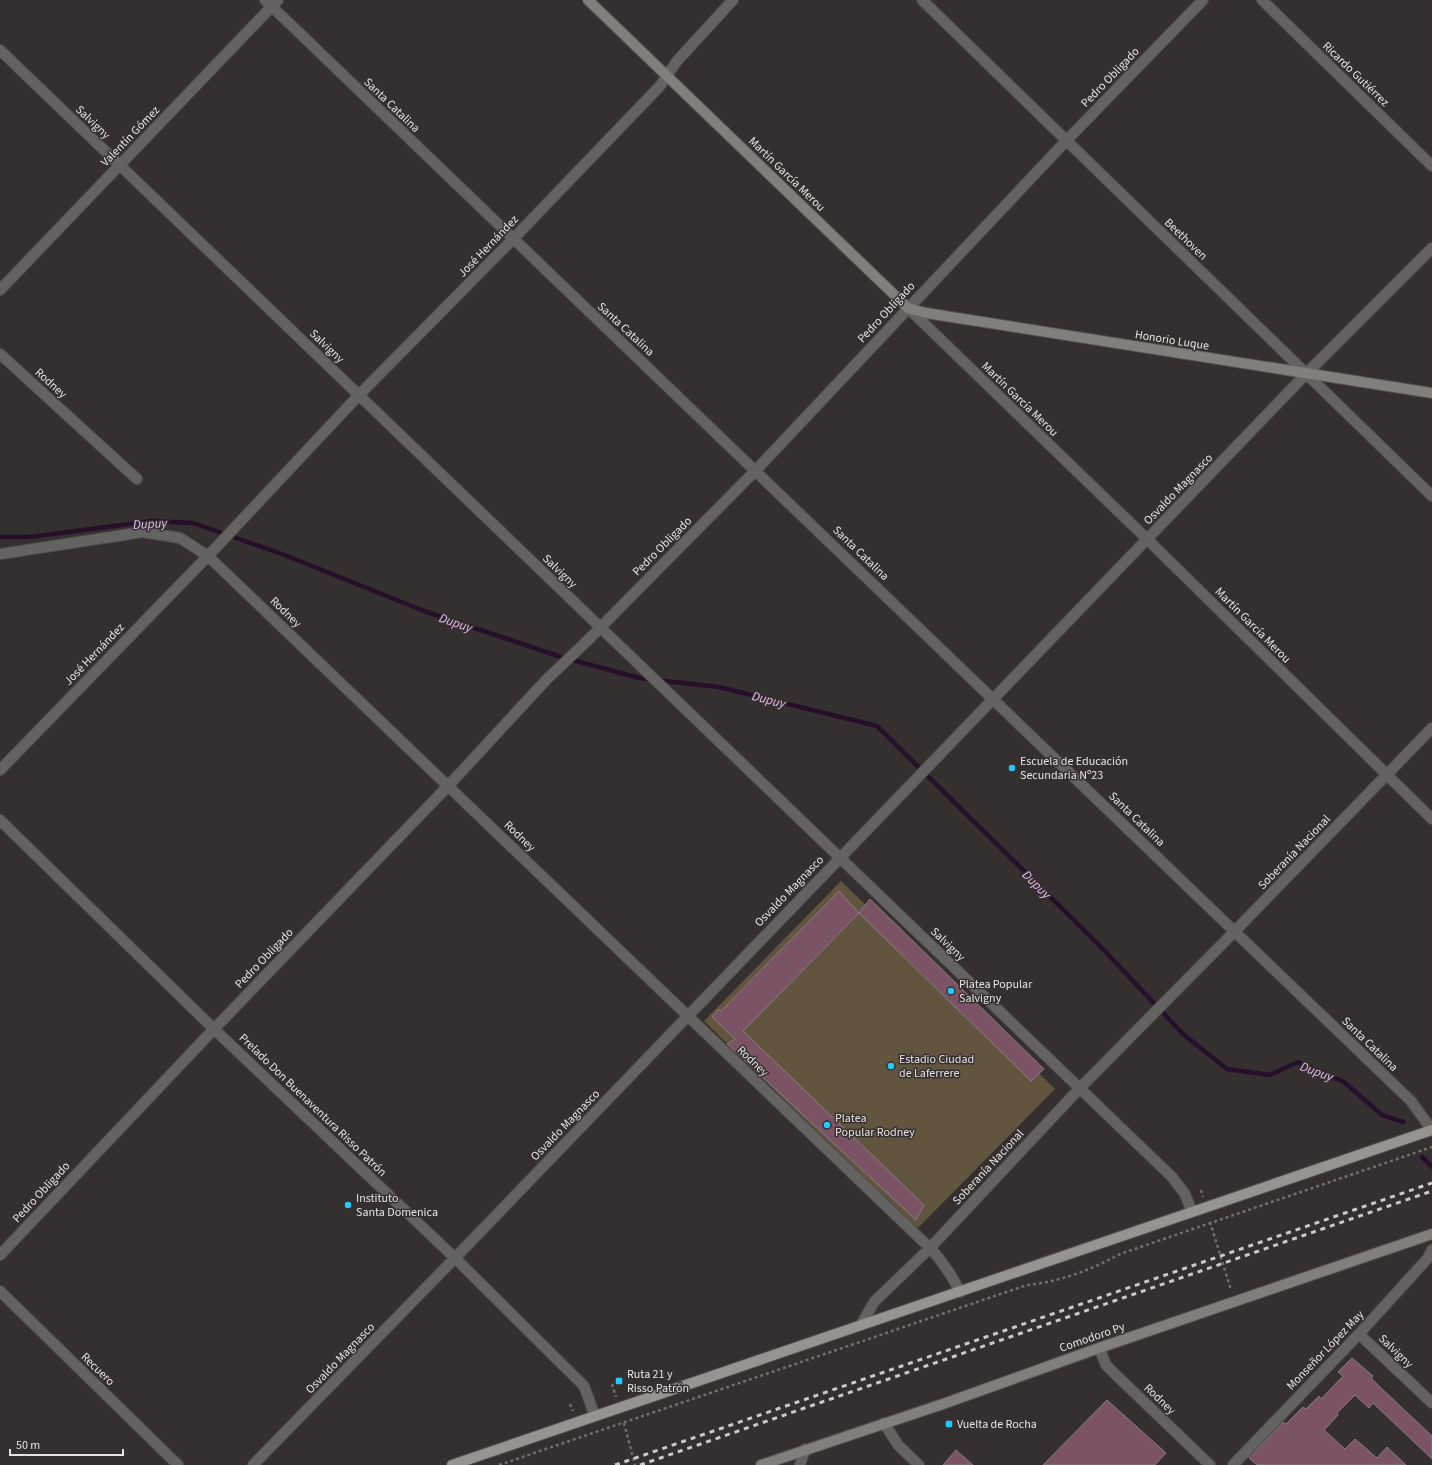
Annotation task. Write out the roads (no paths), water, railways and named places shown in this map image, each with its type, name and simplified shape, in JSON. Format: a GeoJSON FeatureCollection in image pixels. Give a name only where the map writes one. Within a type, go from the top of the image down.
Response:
{"type":"FeatureCollection","features":[{"type":"Feature","properties":{"kind":"main road"},"geometry":{"type":"LineString","coordinates":[[452,1465],[1432,1130]]}},
{"type":"Feature","properties":{"kind":"street","name":"Martín García Merou"},"geometry":{"type":"LineString","coordinates":[[588,0],[1147,539],[1432,819]]}},
{"type":"Feature","properties":{"kind":"street","name":"José Hernández"},"geometry":{"type":"LineString","coordinates":[[0,770],[208,556],[254,505],[359,395],[512,240],[660,86],[677,61],[733,0]]}},
{"type":"Feature","properties":{"kind":"street","name":"Beethoven"},"geometry":{"type":"LineString","coordinates":[[922,0],[1432,496]]}},
{"type":"Feature","properties":{"kind":"street","name":"Pedro Obligado"},"geometry":{"type":"LineString","coordinates":[[0,1255],[214,1029],[449,785],[547,679],[600,628],[756,470],[1066,141],[1203,0]]}},
{"type":"Feature","properties":{"kind":"street","name":"Ricardo Gutiérrez"},"geometry":{"type":"LineString","coordinates":[[1262,0],[1432,166]]}},
{"type":"Feature","properties":{"kind":"street","name":"Valentín Gómez"},"geometry":{"type":"LineString","coordinates":[[0,290],[272,2]]}},
{"type":"Feature","properties":{"kind":"street","name":"Santa Catalina"},"geometry":{"type":"LineString","coordinates":[[272,2],[512,240],[756,470],[1411,1101],[1432,1130]]}},
{"type":"Feature","properties":{"kind":"street","name":"Salvigny"},"geometry":{"type":"LineString","coordinates":[[0,50],[600,628],[678,700],[1172,1177],[1185,1194],[1192,1212]]}},
{"type":"Feature","properties":{"kind":"street","name":"Osvaldo Magnasco"},"geometry":{"type":"LineString","coordinates":[[253,1465],[455,1258],[1306,374],[1432,248]]}},
{"type":"Feature","properties":{"kind":"street","name":"Honorio Luque"},"geometry":{"type":"LineString","coordinates":[[908,308],[926,314],[1432,393]]}},
{"type":"Feature","properties":{"kind":"street","name":"Rodney"},"geometry":{"type":"LineString","coordinates":[[0,354],[137,479]]}},
{"type":"Feature","properties":{"kind":"street","name":"Rodney"},"geometry":{"type":"LineString","coordinates":[[0,554],[143,532],[180,538],[208,556],[449,785],[687,1016],[930,1248],[950,1271],[960,1292]]}},
{"type":"Feature","properties":{"kind":"street","name":"Soberanía Nacional"},"geometry":{"type":"LineString","coordinates":[[861,1325],[874,1302],[930,1248],[1080,1088],[1174,994],[1432,728]]}},
{"type":"Feature","properties":{"kind":"street","name":"Prelado Don Buenaventura Risso Patrón"},"geometry":{"type":"LineString","coordinates":[[0,820],[214,1029],[455,1258],[584,1386],[595,1416]]}},
{"type":"Feature","properties":{"kind":"street","name":"Comodoro Py"},"geometry":{"type":"LineString","coordinates":[[761,1465],[1432,1234]]}},
{"type":"Feature","properties":{"kind":"street","name":"Monseñor López May"},"geometry":{"type":"LineString","coordinates":[[1233,1465],[1359,1334],[1428,1258],[1432,1250]]}},
{"type":"Feature","properties":{"kind":"street","name":"Recuero"},"geometry":{"type":"LineString","coordinates":[[0,1291],[178,1465]]}},
{"type":"Feature","properties":{"kind":"street","name":"Salvigny"},"geometry":{"type":"LineString","coordinates":[[1359,1334],[1432,1403]]}},
{"type":"Feature","properties":{"kind":"street","name":"Rodney"},"geometry":{"type":"LineString","coordinates":[[1099,1348],[1106,1365],[1114,1374],[1210,1465]]}},
{"type":"Feature","properties":{"kind":"street"},"geometry":{"type":"LineString","coordinates":[[884,1423],[898,1445],[919,1465]]}},
{"type":"Feature","properties":{"kind":"street"},"geometry":{"type":"LineString","coordinates":[[800,1465],[805,1449]]}},
{"type":"Feature","properties":{"kind":"waterway","name":"Dupuy"},"geometry":{"type":"LineString","coordinates":[[0,537],[30,537],[152,521],[193,523],[282,554],[424,611],[561,657],[639,678],[719,687],[877,726],[1101,947],[1183,1034],[1227,1069],[1270,1075],[1298,1062],[1344,1082],[1382,1115],[1403,1122]]}},
{"type":"Feature","properties":{"kind":"waterway"},"geometry":{"type":"LineString","coordinates":[[1422,1157],[1432,1167]]}},
{"type":"Feature","properties":{"kind":"railway"},"geometry":{"type":"LineString","coordinates":[[615,1465],[1432,1183]]}},
{"type":"Feature","properties":{"kind":"railway"},"geometry":{"type":"LineString","coordinates":[[640,1465],[1432,1191]]}},
{"type":"Feature","properties":{"kind":"place","name":"Escuela de Educación Secundaria Nº23"},"geometry":{"type":"Point","coordinates":[1012,768]}},
{"type":"Feature","properties":{"kind":"place","name":"Platea Popular Salvigny"},"geometry":{"type":"Point","coordinates":[951,991]}},
{"type":"Feature","properties":{"kind":"place","name":"Estadio Ciudad de Laferrere"},"geometry":{"type":"Point","coordinates":[891,1066]}},
{"type":"Feature","properties":{"kind":"place","name":"Platea Popular Rodney"},"geometry":{"type":"Point","coordinates":[827,1125]}},
{"type":"Feature","properties":{"kind":"place","name":"Instituto Santa Domenica"},"geometry":{"type":"Point","coordinates":[348,1205]}},
{"type":"Feature","properties":{"kind":"place","name":"Ruta 21 y Risso Patrón"},"geometry":{"type":"Point","coordinates":[619,1381]}},
{"type":"Feature","properties":{"kind":"place","name":"Vuelta de Rocha"},"geometry":{"type":"Point","coordinates":[949,1424]}}]}
